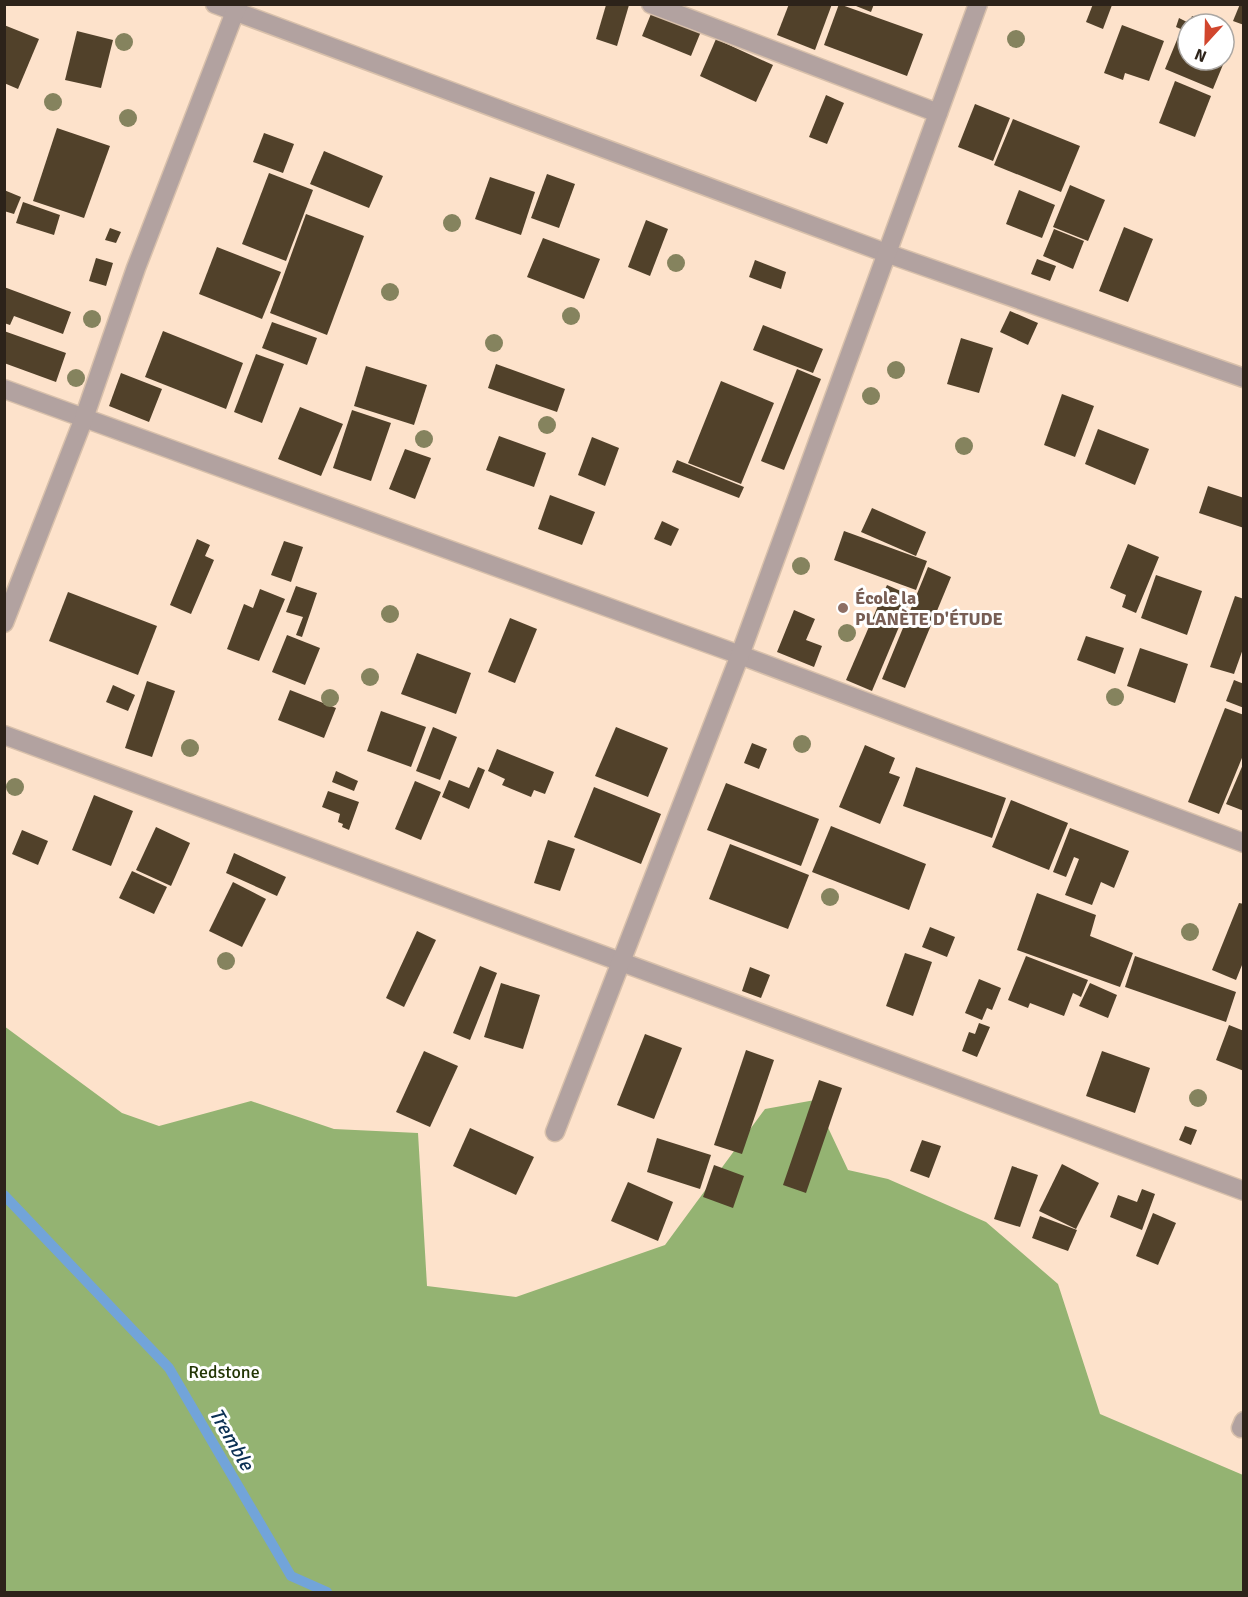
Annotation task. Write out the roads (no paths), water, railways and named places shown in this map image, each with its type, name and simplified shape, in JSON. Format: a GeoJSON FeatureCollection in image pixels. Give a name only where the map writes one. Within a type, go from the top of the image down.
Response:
{"type":"FeatureCollection","features":[{"type":"Feature","properties":{"kind":"street"},"geometry":{"type":"LineString","coordinates":[[215,4],[237,8],[886,253],[1244,378]]}},
{"type":"Feature","properties":{"kind":"street"},"geometry":{"type":"LineString","coordinates":[[651,4],[938,113]]}},
{"type":"Feature","properties":{"kind":"street"},"geometry":{"type":"LineString","coordinates":[[555,1132],[740,655],[978,4]]}},
{"type":"Feature","properties":{"kind":"street"},"geometry":{"type":"LineString","coordinates":[[4,623],[84,418],[136,268],[237,8]]}},
{"type":"Feature","properties":{"kind":"street"},"geometry":{"type":"LineString","coordinates":[[4,389],[740,655],[1244,843]]}},
{"type":"Feature","properties":{"kind":"street"},"geometry":{"type":"LineString","coordinates":[[4,735],[1244,1191]]}},
{"type":"Feature","properties":{"kind":"waterway","name":"Tremble"},"geometry":{"type":"LineString","coordinates":[[4,1195],[169,1368],[291,1576],[327,1592]]}},
{"type":"Feature","properties":{"kind":"place","name":"École la PLANÈTE D'ÉTUDE"},"geometry":{"type":"Point","coordinates":[843,608]}},
{"type":"Feature","properties":{"kind":"park label","name":"Redstone"},"geometry":{"type":"Point","coordinates":[224,1372]}}]}
